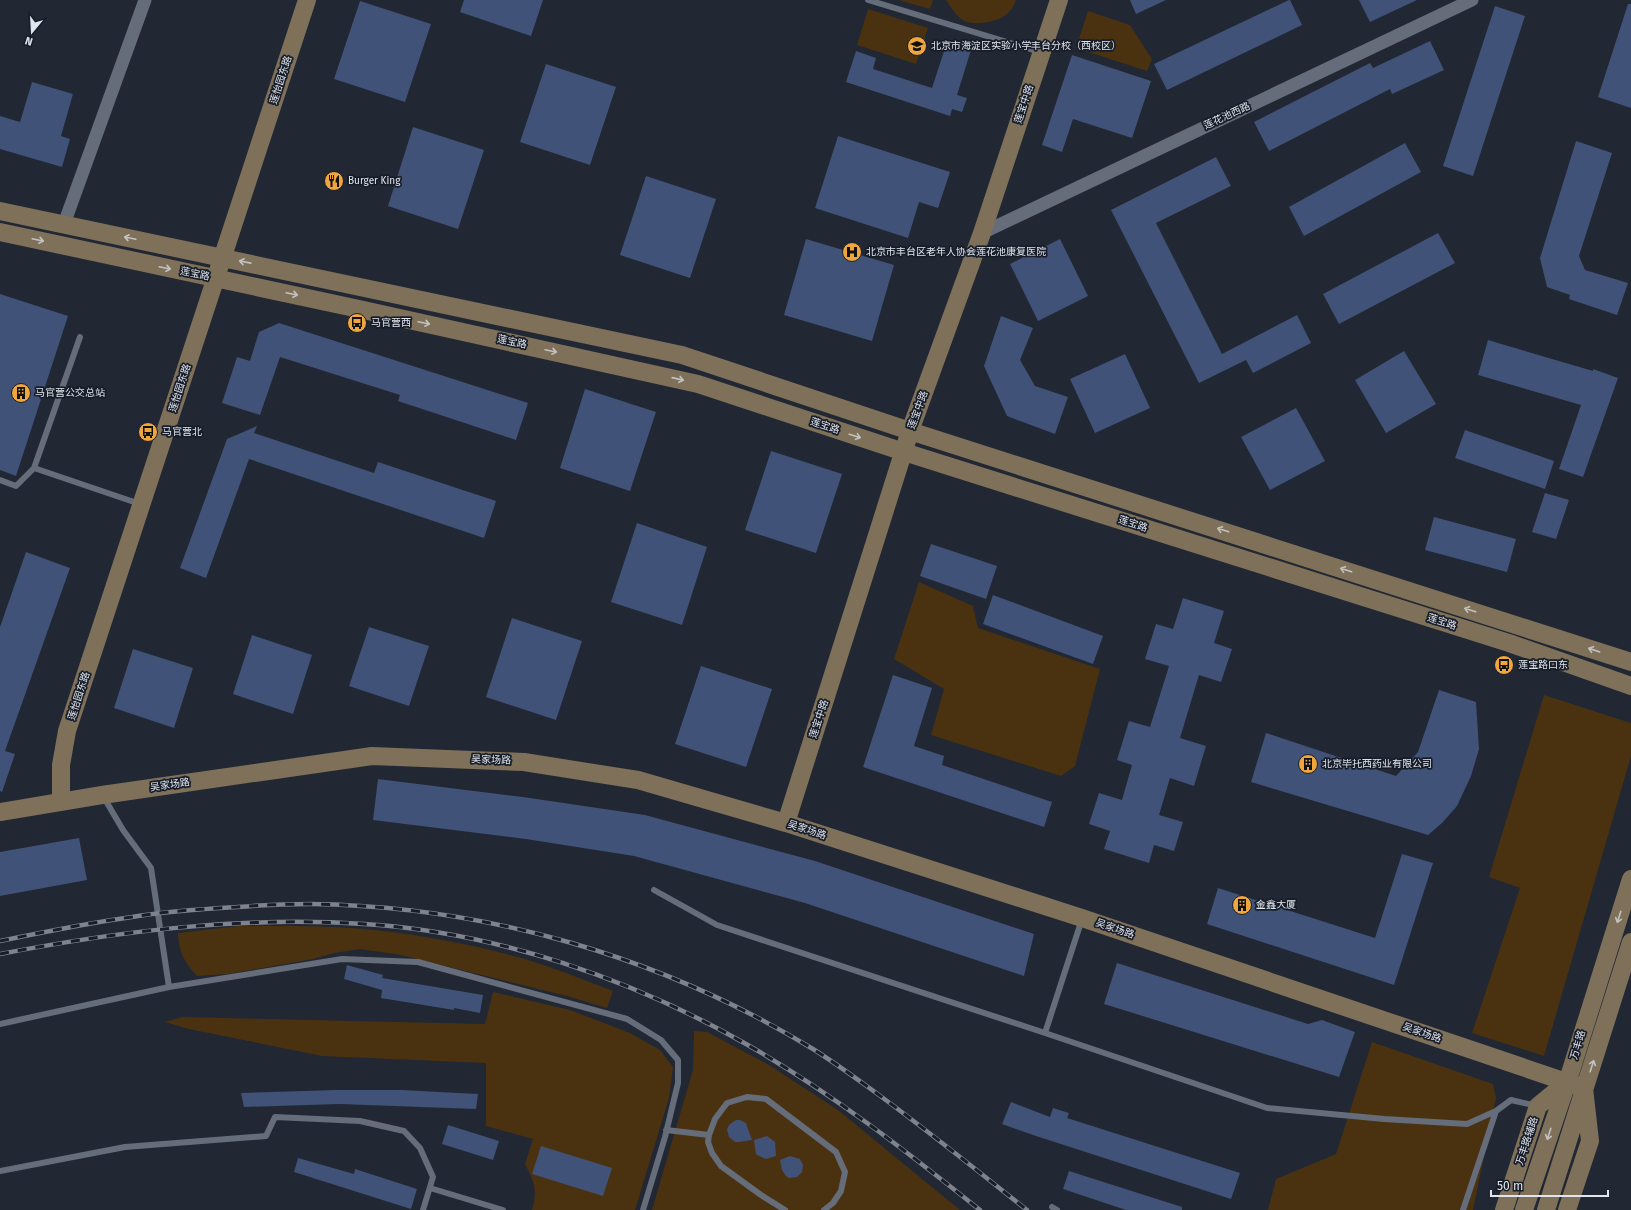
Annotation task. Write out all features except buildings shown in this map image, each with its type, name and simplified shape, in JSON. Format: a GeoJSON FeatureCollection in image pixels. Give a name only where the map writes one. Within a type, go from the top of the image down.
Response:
{"type":"FeatureCollection","features":[{"type":"Feature","properties":{"kind":"main road","name":"莲怡园东路"},"geometry":{"type":"LineString","coordinates":[[61,802],[61,765],[67,731],[307,0]]}},
{"type":"Feature","properties":{"kind":"main road","name":"莲宝中路"},"geometry":{"type":"LineString","coordinates":[[786,823],[910,431],[982,233],[1059,0]]}},
{"type":"Feature","properties":{"kind":"main road","name":"莲宝路"},"geometry":{"type":"LineString","coordinates":[[0,211],[682,355],[910,431],[1631,662]]}},
{"type":"Feature","properties":{"kind":"main road","name":"莲宝路"},"geometry":{"type":"LineString","coordinates":[[0,232],[605,362],[698,384],[904,452],[1509,643],[1631,686]]}},
{"type":"Feature","properties":{"kind":"main road","name":"吴家场路"},"geometry":{"type":"LineString","coordinates":[[0,812],[102,795],[372,756],[516,761],[638,780],[786,823],[1082,918],[1584,1088]]}},
{"type":"Feature","properties":{"kind":"main road","name":"万丰路"},"geometry":{"type":"LineString","coordinates":[[1524,1210],[1548,1108],[1567,1083],[1631,880]]}},
{"type":"Feature","properties":{"kind":"main road","name":"万丰路"},"geometry":{"type":"LineString","coordinates":[[1546,1210],[1631,942]]}},
{"type":"Feature","properties":{"kind":"main road"},"geometry":{"type":"LineString","coordinates":[[1567,1210],[1590,1141],[1584,1088]]}},
{"type":"Feature","properties":{"kind":"main road","name":"万丰路辅路"},"geometry":{"type":"LineString","coordinates":[[1504,1210],[1548,1108]]}},
{"type":"Feature","properties":{"kind":"street"},"geometry":{"type":"LineString","coordinates":[[64,224],[145,0]]}},
{"type":"Feature","properties":{"kind":"street","name":"莲花池西路"},"geometry":{"type":"LineString","coordinates":[[982,233],[1472,0]]}},
{"type":"Feature","properties":{"kind":"lane"},"geometry":{"type":"LineString","coordinates":[[868,0],[1041,52]]}},
{"type":"Feature","properties":{"kind":"lane"},"geometry":{"type":"LineString","coordinates":[[0,480],[16,486],[34,468],[80,337]]}},
{"type":"Feature","properties":{"kind":"lane"},"geometry":{"type":"LineString","coordinates":[[34,468],[141,504]]}},
{"type":"Feature","properties":{"kind":"lane"},"geometry":{"type":"LineString","coordinates":[[102,795],[123,830],[151,868],[169,987]]}},
{"type":"Feature","properties":{"kind":"lane"},"geometry":{"type":"LineString","coordinates":[[654,890],[717,925],[1267,1108],[1384,1119],[1467,1124],[1496,1112],[1511,1100],[1548,1108]]}},
{"type":"Feature","properties":{"kind":"lane"},"geometry":{"type":"LineString","coordinates":[[1045,1033],[1082,918]]}},
{"type":"Feature","properties":{"kind":"lane"},"geometry":{"type":"LineString","coordinates":[[0,1024],[169,987],[342,959],[418,962],[627,1019],[661,1040],[678,1060],[678,1083],[643,1210]]}},
{"type":"Feature","properties":{"kind":"lane"},"geometry":{"type":"LineString","coordinates":[[785,1210],[761,1195],[721,1166],[712,1153],[708,1142],[709,1135],[715,1118],[727,1103],[747,1097],[766,1099],[836,1152],[845,1172],[841,1190],[833,1203],[824,1210]]}},
{"type":"Feature","properties":{"kind":"lane"},"geometry":{"type":"LineString","coordinates":[[1463,1210],[1496,1112]]}},
{"type":"Feature","properties":{"kind":"lane"},"geometry":{"type":"LineString","coordinates":[[0,1171],[125,1147],[266,1136],[275,1117],[360,1121],[404,1131],[420,1148],[433,1177],[423,1210]]}},
{"type":"Feature","properties":{"kind":"lane"},"geometry":{"type":"LineString","coordinates":[[666,1130],[709,1135]]}},
{"type":"Feature","properties":{"kind":"lane"},"geometry":{"type":"LineString","coordinates":[[430,1188],[503,1210]]}},
{"type":"Feature","properties":{"kind":"shaded area"},"geometry":{"type":"Polygon","coordinates":[[[899,0],[933,0],[930,9],[899,0]]]}},
{"type":"Feature","properties":{"kind":"shaded area"},"geometry":{"type":"Polygon","coordinates":[[[946,0],[1016,0],[1014,6],[1007,14],[997,20],[980,23],[969,22],[960,18],[946,0]]]}},
{"type":"Feature","properties":{"kind":"shaded area"},"geometry":{"type":"Polygon","coordinates":[[[868,9],[928,28],[916,64],[857,45],[868,9]]]}},
{"type":"Feature","properties":{"kind":"shaded area"},"geometry":{"type":"Polygon","coordinates":[[[1088,11],[1130,25],[1152,59],[1147,71],[1076,48],[1088,11]]]}},
{"type":"Feature","properties":{"kind":"shaded area"},"geometry":{"type":"Polygon","coordinates":[[[919,582],[973,606],[978,628],[1100,669],[1075,766],[1061,776],[931,735],[944,689],[894,659],[919,582]]]}},
{"type":"Feature","properties":{"kind":"shaded area"},"geometry":{"type":"Polygon","coordinates":[[[1544,695],[1631,723],[1631,756],[1544,1056],[1472,1033],[1520,888],[1489,877],[1544,695]]]}},
{"type":"Feature","properties":{"kind":"shaded area"},"geometry":{"type":"Polygon","coordinates":[[[239,926],[358,928],[426,937],[477,947],[523,959],[613,991],[607,1008],[567,996],[401,955],[360,949],[228,974],[197,976],[183,956],[178,933],[239,926]]]}},
{"type":"Feature","properties":{"kind":"shaded area"},"geometry":{"type":"Polygon","coordinates":[[[493,992],[570,1010],[630,1033],[660,1050],[673,1067],[669,1098],[635,1210],[532,1210],[535,1191],[531,1176],[525,1164],[533,1139],[486,1126],[486,1063],[322,1056],[189,1029],[165,1022],[183,1017],[485,1024],[493,992]]]}},
{"type":"Feature","properties":{"kind":"shaded area"},"geometry":{"type":"Polygon","coordinates":[[[694,1031],[707,1032],[769,1065],[838,1110],[960,1210],[652,1210],[693,1070],[694,1031]]]}},
{"type":"Feature","properties":{"kind":"shaded area"},"geometry":{"type":"Polygon","coordinates":[[[1372,1042],[1493,1084],[1496,1098],[1473,1210],[1268,1210],[1276,1179],[1336,1154],[1372,1042]]]}},
{"type":"Feature","properties":{"kind":"railway"},"geometry":{"type":"LineString","coordinates":[[0,941],[82,925],[158,913],[283,904],[376,907],[442,915],[507,926],[571,943],[634,963],[695,988],[755,1016],[813,1049],[848,1072],[948,1147],[1027,1210]]}},
{"type":"Feature","properties":{"kind":"railway"},"geometry":{"type":"LineString","coordinates":[[0,954],[90,938],[136,932],[181,927],[273,922],[364,924],[414,929],[463,937],[513,948],[562,963],[657,999],[746,1044],[807,1081],[866,1122],[980,1210]]}},
{"type":"Feature","properties":{"kind":"place","name":"北京市海淀区实验小学丰台分校（西校区）"},"geometry":{"type":"Point","coordinates":[917,46]}},
{"type":"Feature","properties":{"kind":"place","name":"Burger King"},"geometry":{"type":"Point","coordinates":[334,181]}},
{"type":"Feature","properties":{"kind":"place","name":"北京市丰台区老年人协会莲花池康复医院"},"geometry":{"type":"Point","coordinates":[852,252]}},
{"type":"Feature","properties":{"kind":"place","name":"马官营西"},"geometry":{"type":"Point","coordinates":[357,323]}},
{"type":"Feature","properties":{"kind":"place","name":"马官营公交总站"},"geometry":{"type":"Point","coordinates":[21,393]}},
{"type":"Feature","properties":{"kind":"place","name":"马官营北"},"geometry":{"type":"Point","coordinates":[148,432]}},
{"type":"Feature","properties":{"kind":"place","name":"莲宝路口东"},"geometry":{"type":"Point","coordinates":[1504,665]}},
{"type":"Feature","properties":{"kind":"place","name":"北京毕托西药业有限公司"},"geometry":{"type":"Point","coordinates":[1308,764]}},
{"type":"Feature","properties":{"kind":"place","name":"金鑫大厦"},"geometry":{"type":"Point","coordinates":[1242,905]}}]}
